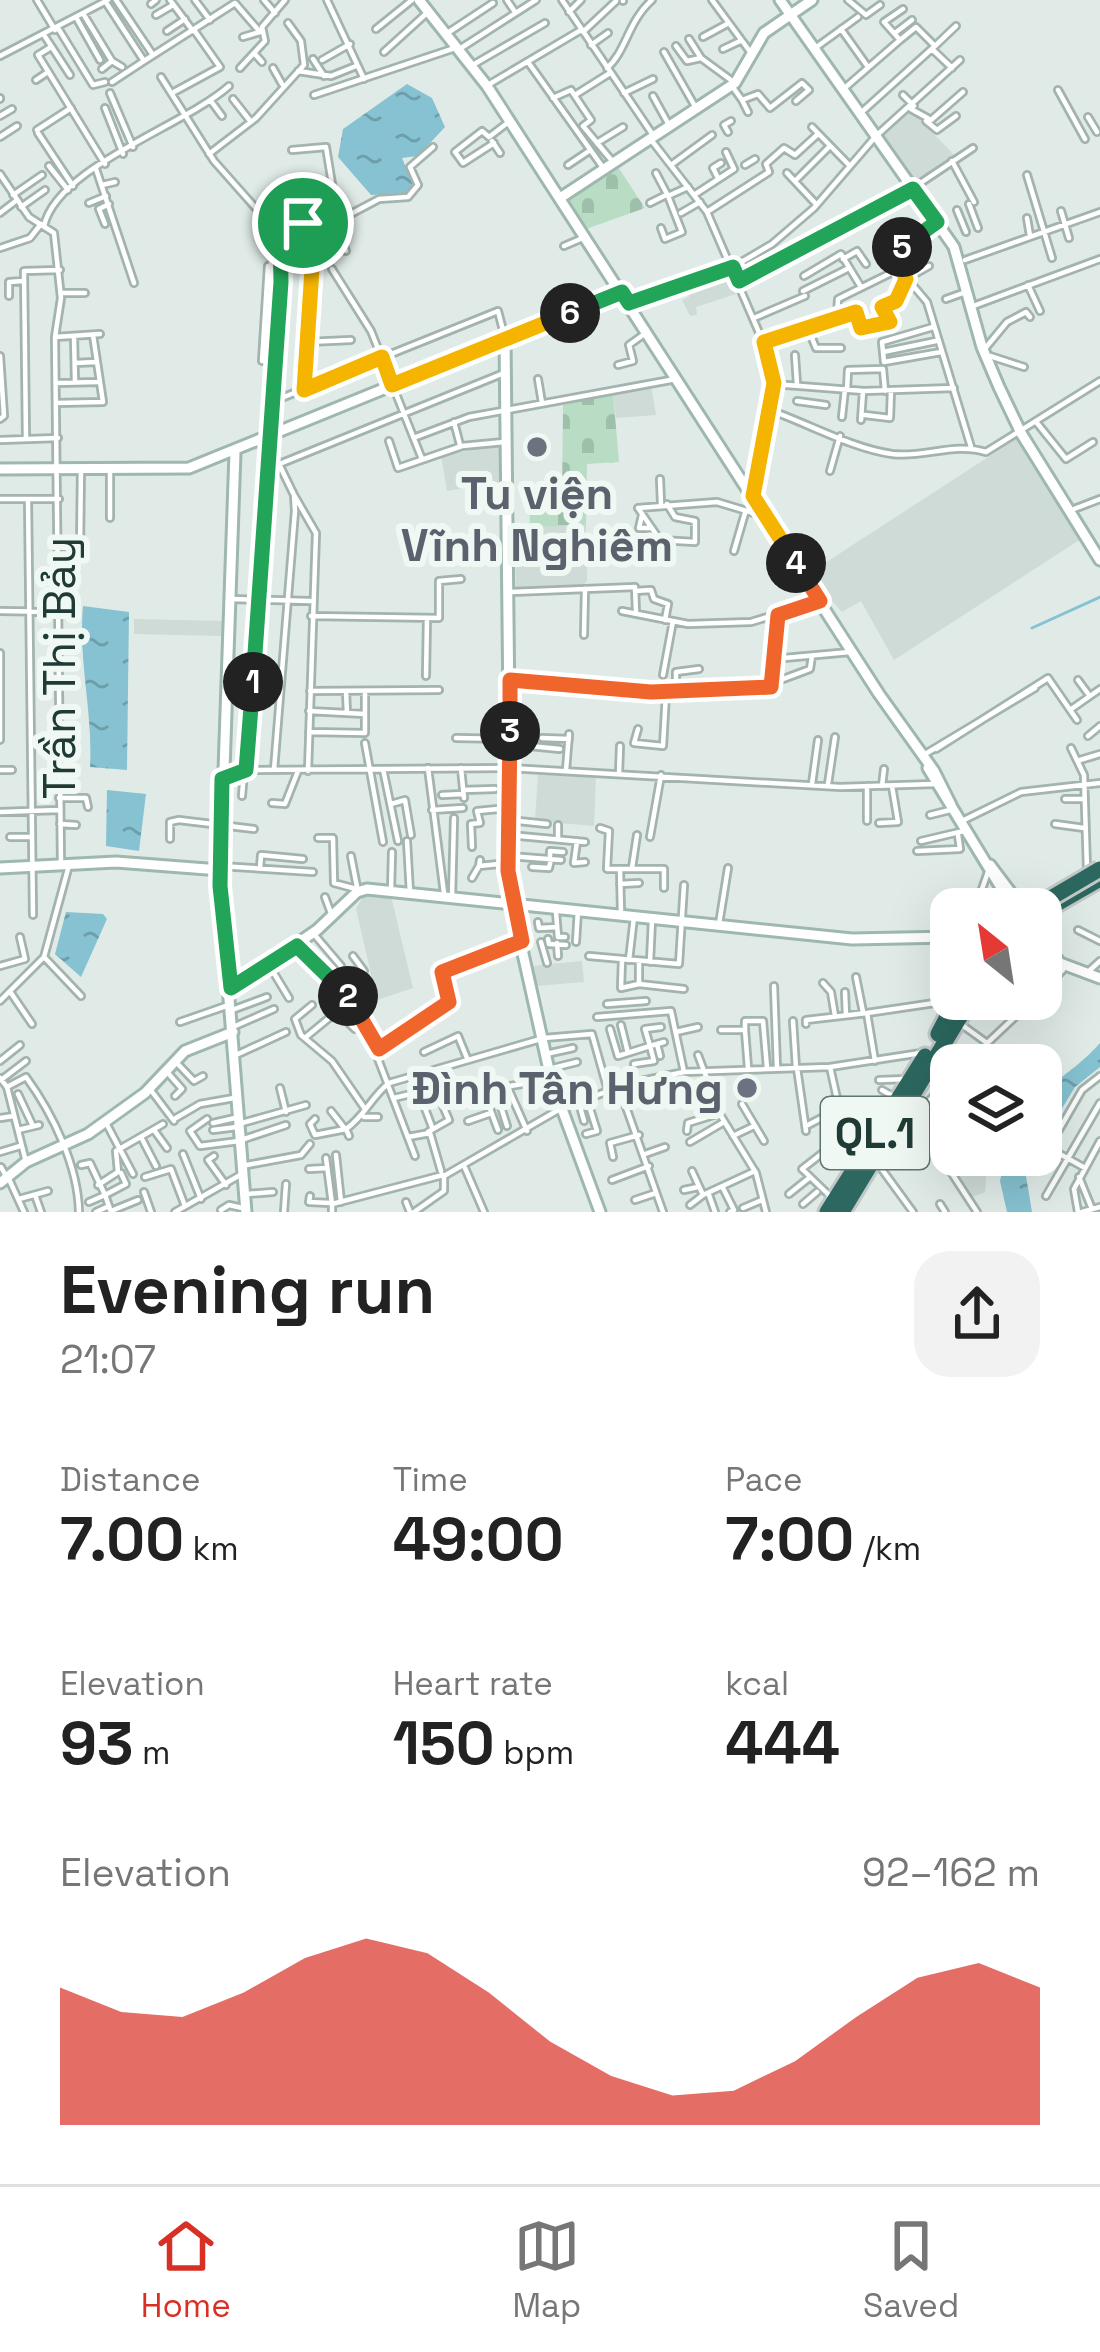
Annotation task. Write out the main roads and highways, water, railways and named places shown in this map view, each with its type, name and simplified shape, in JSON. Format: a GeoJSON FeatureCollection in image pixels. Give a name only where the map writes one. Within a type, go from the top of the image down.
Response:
{"type":"FeatureCollection","features":[{"type":"Feature","properties":{"kind":"highway"},"geometry":{"type":"LineString","coordinates":[[1062,890],[1096,877]]}},
{"type":"Feature","properties":{"kind":"highway","name":"QL.1"},"geometry":{"type":"LineString","coordinates":[[870,1155],[890,1094],[930,1054]]}},
{"type":"Feature","properties":{"kind":"highway","name":"QL.1"},"geometry":{"type":"LineString","coordinates":[[832,1206],[930,1055]]}},
{"type":"Feature","properties":{"kind":"highway","name":"QL.1"},"geometry":{"type":"LineString","coordinates":[[832,1206],[884,1141],[930,1056]]}},
{"type":"Feature","properties":{"kind":"highway","name":"QL.1"},"geometry":{"type":"LineString","coordinates":[[832,1206],[884,1141]]}},
{"type":"Feature","properties":{"kind":"water"},"geometry":{"type":"Polygon","coordinates":[[[407,84],[432,98],[445,127],[418,156],[402,158],[413,184],[409,193],[371,195],[338,157],[343,129],[407,84]]]}},
{"type":"Feature","properties":{"kind":"water"},"geometry":{"type":"Polygon","coordinates":[[[83,606],[129,612],[127,770],[90,767],[83,606]]]}},
{"type":"Feature","properties":{"kind":"water"},"geometry":{"type":"Polygon","coordinates":[[[107,790],[146,794],[139,851],[106,846],[107,790]]]}},
{"type":"Feature","properties":{"kind":"water"},"geometry":{"type":"Polygon","coordinates":[[[66,912],[103,914],[107,919],[81,977],[55,954],[66,912]]]}},
{"type":"Feature","properties":{"kind":"water"},"geometry":{"type":"Polygon","coordinates":[[[1100,1043],[1100,1067],[1075,1087],[1062,1108],[1062,1078],[1100,1043]]]}},
{"type":"Feature","properties":{"kind":"water"},"geometry":{"type":"Polygon","coordinates":[[[1001,1176],[1026,1176],[1032,1212],[1007,1212],[1001,1176]]]}},
{"type":"Feature","properties":{"kind":"waterway"},"geometry":{"type":"LineString","coordinates":[[1032,628],[1100,597]]}},
{"type":"Feature","properties":{"kind":"place","name":"Tu viện Vĩnh Nghiêm"},"geometry":{"type":"Point","coordinates":[537,447]}},
{"type":"Feature","properties":{"kind":"place","name":"Đình Tân Hưng"},"geometry":{"type":"Point","coordinates":[747,1088]}}]}
